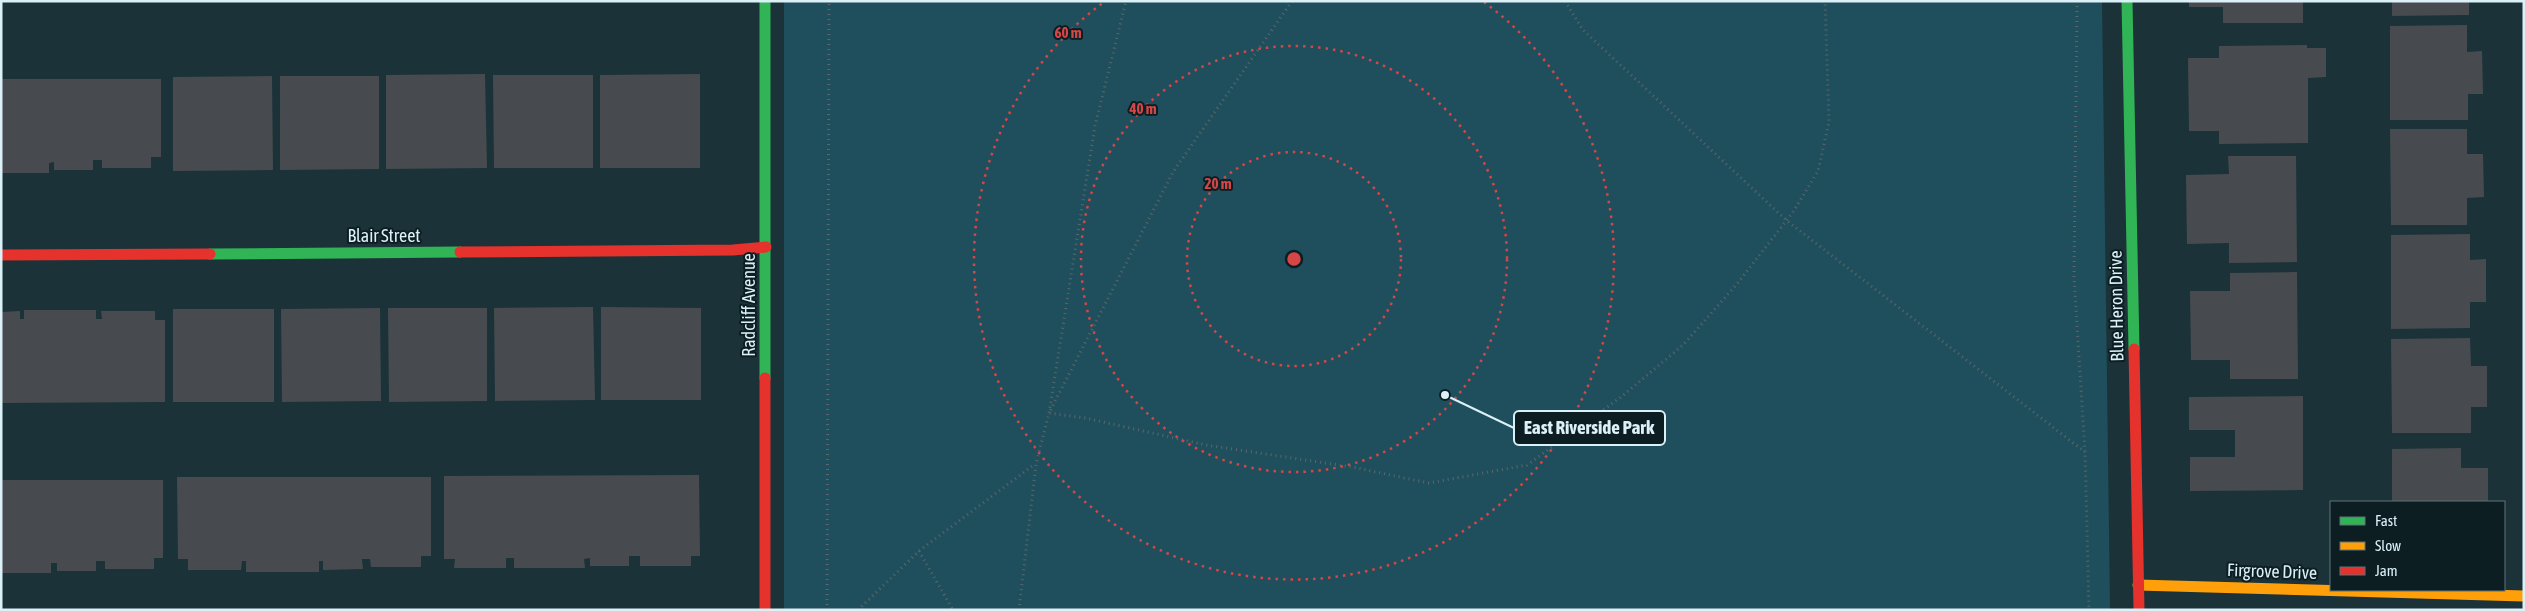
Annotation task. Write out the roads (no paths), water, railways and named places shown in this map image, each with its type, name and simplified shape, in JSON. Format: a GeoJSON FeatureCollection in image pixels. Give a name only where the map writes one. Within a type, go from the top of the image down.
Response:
{"type":"FeatureCollection","features":[{"type":"Feature","properties":{"kind":"street","name":"Radcliff Avenue"},"geometry":{"type":"LineString","coordinates":[[765,1],[765,610]]}},
{"type":"Feature","properties":{"kind":"street","name":"Blue Heron Drive"},"geometry":{"type":"LineString","coordinates":[[2127,1],[2139,610]]}},
{"type":"Feature","properties":{"kind":"street","name":"Blair Street"},"geometry":{"type":"LineString","coordinates":[[1,255],[724,250],[766,247]]}},
{"type":"Feature","properties":{"kind":"street","name":"Firgrove Drive"},"geometry":{"type":"LineString","coordinates":[[2138,585],[2330,590]]}},
{"type":"Feature","properties":{"kind":"street","name":"Firgrove Drive"},"geometry":{"type":"LineString","coordinates":[[2349,591],[2524,596]]}},
{"type":"Feature","properties":{"kind":"place","name":"East Riverside Park"},"geometry":{"type":"Point","coordinates":[1445,395]}}]}
